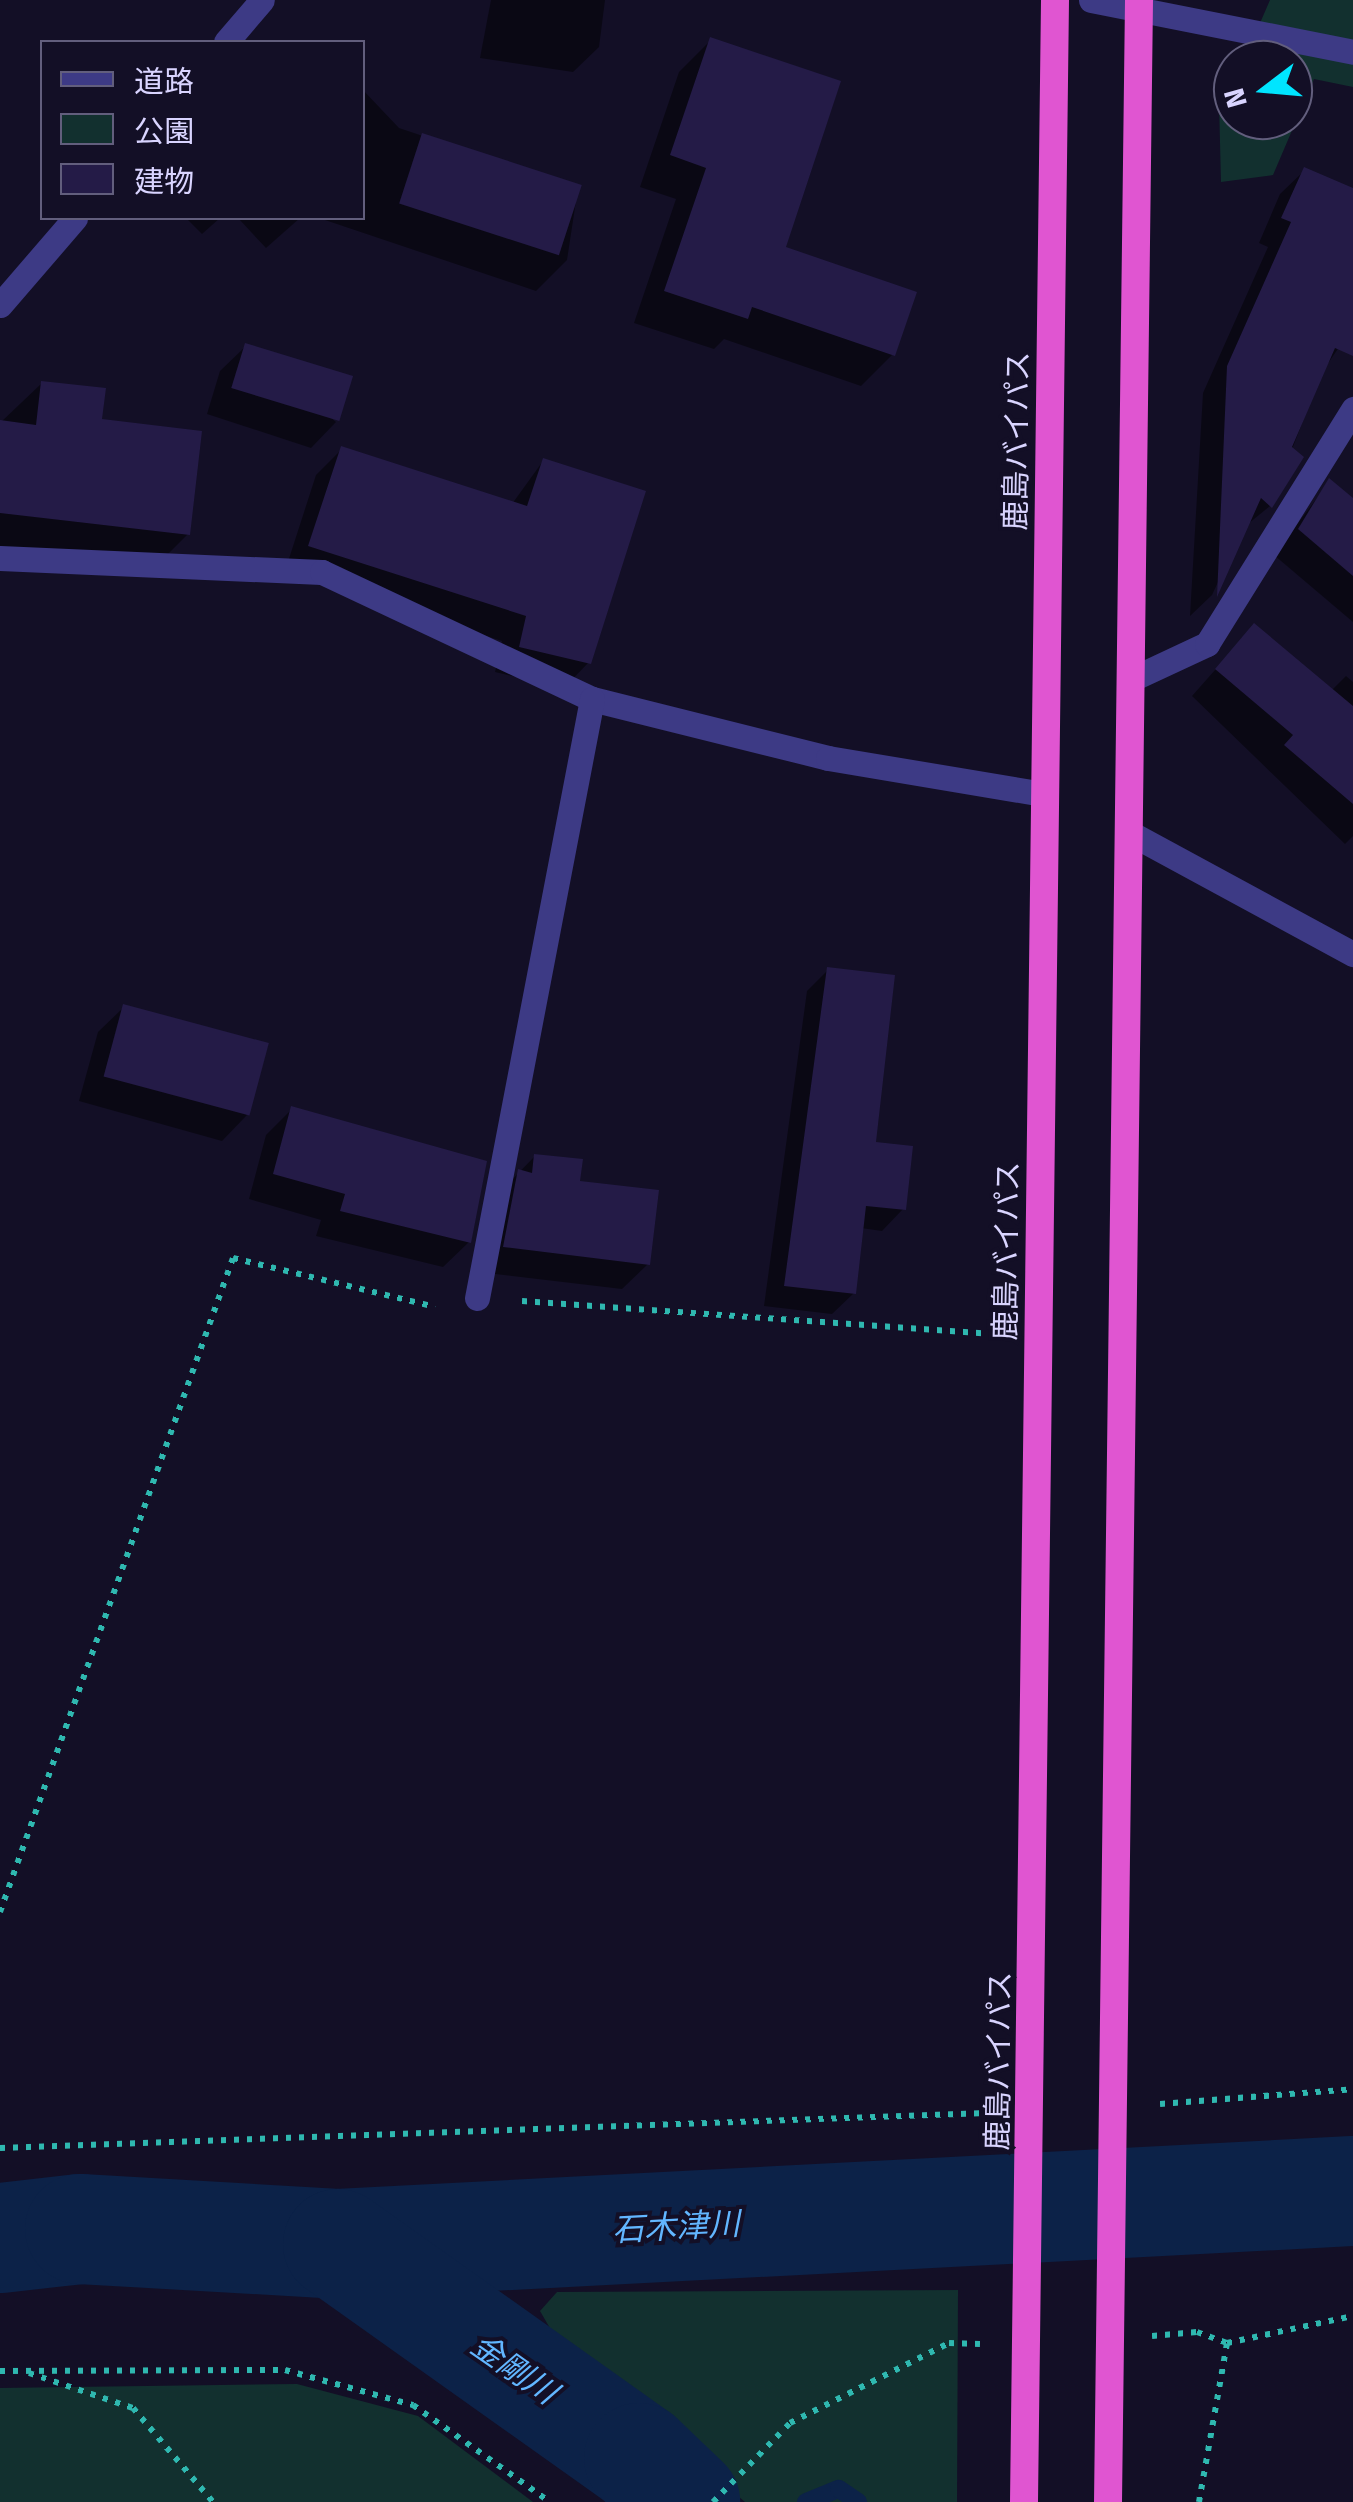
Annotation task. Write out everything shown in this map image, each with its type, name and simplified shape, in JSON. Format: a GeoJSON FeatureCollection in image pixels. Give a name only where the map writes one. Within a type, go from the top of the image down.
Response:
{"type":"FeatureCollection","features":[{"type":"Feature","properties":{"kind":"highway","name":"鹿島バイパス"},"geometry":{"type":"LineString","coordinates":[[1024,2502],[1032,2108],[1055,0]]}},
{"type":"Feature","properties":{"kind":"highway"},"geometry":{"type":"LineString","coordinates":[[1108,2502],[1116,2108],[1139,6]]}},
{"type":"Feature","properties":{"kind":"street"},"geometry":{"type":"LineString","coordinates":[[228,40],[262,0]]}},
{"type":"Feature","properties":{"kind":"street"},"geometry":{"type":"LineString","coordinates":[[1090,0],[1139,6],[1353,52]]}},
{"type":"Feature","properties":{"kind":"street"},"geometry":{"type":"LineString","coordinates":[[0,304],[73,220]]}},
{"type":"Feature","properties":{"kind":"street"},"geometry":{"type":"LineString","coordinates":[[1132,680],[1207,644],[1353,409]]}},
{"type":"Feature","properties":{"kind":"street"},"geometry":{"type":"LineString","coordinates":[[0,558],[322,572],[592,698],[828,758],[1044,794]]}},
{"type":"Feature","properties":{"kind":"street"},"geometry":{"type":"LineString","coordinates":[[477,1298],[592,698]]}},
{"type":"Feature","properties":{"kind":"street"},"geometry":{"type":"LineString","coordinates":[[1130,833],[1353,954]]}},
{"type":"Feature","properties":{"kind":"path"},"geometry":{"type":"LineString","coordinates":[[0,1912],[233,1258],[430,1308],[477,1298],[903,1321],[1039,1340]]}},
{"type":"Feature","properties":{"kind":"path"},"geometry":{"type":"LineString","coordinates":[[1116,2108],[1353,2089]]}},
{"type":"Feature","properties":{"kind":"path"},"geometry":{"type":"LineString","coordinates":[[0,2148],[1032,2108]]}},
{"type":"Feature","properties":{"kind":"path"},"geometry":{"type":"LineString","coordinates":[[1111,2340],[1197,2332],[1227,2343],[1353,2316]]}},
{"type":"Feature","properties":{"kind":"path"},"geometry":{"type":"LineString","coordinates":[[713,2502],[790,2423],[949,2343],[1026,2344]]}},
{"type":"Feature","properties":{"kind":"path"},"geometry":{"type":"LineString","coordinates":[[1199,2502],[1227,2343]]}},
{"type":"Feature","properties":{"kind":"path"},"geometry":{"type":"LineString","coordinates":[[0,2370],[285,2370],[413,2405],[550,2502]]}},
{"type":"Feature","properties":{"kind":"path"},"geometry":{"type":"LineString","coordinates":[[23,2370],[133,2408],[213,2502]]}},
{"type":"Feature","properties":{"kind":"green space"},"geometry":{"type":"Polygon","coordinates":[[[1270,0],[1353,0],[1353,87],[1313,81],[1313,40],[1253,40],[1270,0]]]}},
{"type":"Feature","properties":{"kind":"green space"},"geometry":{"type":"Polygon","coordinates":[[[1220,140],[1288,140],[1273,175],[1221,182],[1220,140]]]}},
{"type":"Feature","properties":{"kind":"green space"},"geometry":{"type":"Polygon","coordinates":[[[958,2290],[957,2502],[745,2502],[558,2342],[540,2311],[557,2292],[958,2290]]]}},
{"type":"Feature","properties":{"kind":"green space"},"geometry":{"type":"Polygon","coordinates":[[[297,2384],[418,2416],[533,2502],[0,2502],[0,2388],[297,2384]]]}},
{"type":"Feature","properties":{"kind":"building"},"geometry":{"type":"Polygon","coordinates":[[[710,37],[841,81],[786,247],[917,292],[895,356],[752,307],[748,319],[664,291],[706,168],[670,155],[710,37]]]}},
{"type":"Feature","properties":{"kind":"building"},"geometry":{"type":"Polygon","coordinates":[[[422,133],[582,185],[559,255],[399,203],[422,133]]]}},
{"type":"Feature","properties":{"kind":"building"},"geometry":{"type":"Polygon","coordinates":[[[1304,167],[1353,188],[1353,356],[1335,348],[1292,447],[1304,457],[1272,508],[1261,498],[1217,597],[1227,366],[1291,222],[1281,218],[1304,167]]]}},
{"type":"Feature","properties":{"kind":"building"},"geometry":{"type":"Polygon","coordinates":[[[245,343],[353,376],[339,421],[231,388],[245,343]]]}},
{"type":"Feature","properties":{"kind":"building"},"geometry":{"type":"Polygon","coordinates":[[[41,381],[106,388],[102,419],[202,431],[190,535],[0,513],[0,420],[36,425],[41,381]]]}},
{"type":"Feature","properties":{"kind":"building"},"geometry":{"type":"Polygon","coordinates":[[[341,446],[527,506],[543,458],[646,491],[591,664],[519,647],[526,616],[308,546],[341,446]]]}},
{"type":"Feature","properties":{"kind":"building"},"geometry":{"type":"Polygon","coordinates":[[[1329,478],[1353,498],[1353,576],[1298,529],[1329,478]]]}},
{"type":"Feature","properties":{"kind":"building"},"geometry":{"type":"Polygon","coordinates":[[[1254,623],[1353,706],[1353,804],[1284,745],[1293,735],[1215,669],[1254,623]]]}},
{"type":"Feature","properties":{"kind":"building"},"geometry":{"type":"Polygon","coordinates":[[[827,967],[895,975],[876,1142],[913,1146],[906,1210],[866,1206],[856,1294],[784,1286],[827,967]]]}},
{"type":"Feature","properties":{"kind":"building"},"geometry":{"type":"Polygon","coordinates":[[[123,1004],[269,1043],[249,1116],[104,1076],[123,1004]]]}},
{"type":"Feature","properties":{"kind":"building"},"geometry":{"type":"Polygon","coordinates":[[[291,1106],[487,1161],[471,1243],[340,1211],[345,1194],[273,1174],[291,1106]]]}},
{"type":"Feature","properties":{"kind":"building"},"geometry":{"type":"Polygon","coordinates":[[[534,1154],[583,1159],[580,1181],[659,1190],[650,1265],[503,1247],[518,1169],[532,1173],[534,1154]]]}},
{"type":"Feature","properties":{"kind":"waterway","name":"石木津川"},"geometry":{"type":"LineString","coordinates":[[0,2238],[80,2229],[338,2244],[1353,2191]]}},
{"type":"Feature","properties":{"kind":"waterway","name":"金剛川"},"geometry":{"type":"LineString","coordinates":[[338,2244],[639,2458],[685,2502]]}},
{"type":"Feature","properties":{"kind":"waterway"},"geometry":{"type":"LineString","coordinates":[[806,2502],[839,2489],[858,2502]]}}]}
